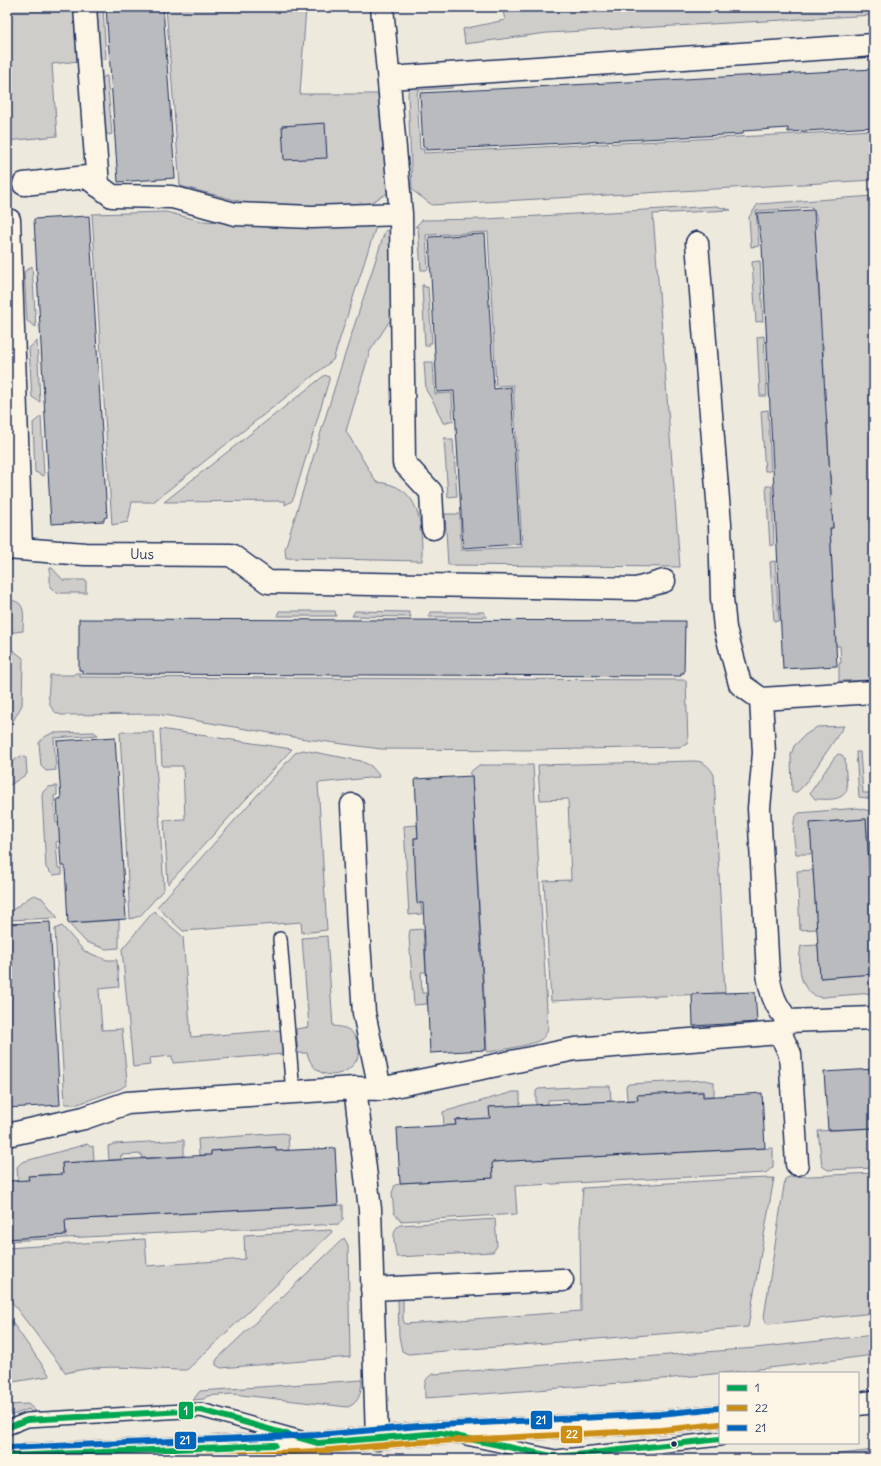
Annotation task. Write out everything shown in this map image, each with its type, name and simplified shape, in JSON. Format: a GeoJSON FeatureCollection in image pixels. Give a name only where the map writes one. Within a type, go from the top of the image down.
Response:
{"type":"FeatureCollection","features":[{"type":"Feature","properties":{"kind":"street"},"geometry":{"type":"LineString","coordinates":[[85,7],[98,186]]}},
{"type":"Feature","properties":{"kind":"street"},"geometry":{"type":"LineString","coordinates":[[382,7],[401,214],[404,463],[430,492],[433,528]]}},
{"type":"Feature","properties":{"kind":"street"},"geometry":{"type":"LineString","coordinates":[[389,78],[874,45]]}},
{"type":"Feature","properties":{"kind":"street"},"geometry":{"type":"LineString","coordinates":[[24,184],[86,177],[112,196],[172,197],[235,214],[312,217],[401,214]]}},
{"type":"Feature","properties":{"kind":"street"},"geometry":{"type":"LineString","coordinates":[[9,220],[14,548]]}},
{"type":"Feature","properties":{"kind":"street"},"geometry":{"type":"LineString","coordinates":[[697,243],[720,524],[725,628],[740,684],[761,700],[874,692]]}},
{"type":"Feature","properties":{"kind":"street","name":"Uus"},"geometry":{"type":"LineString","coordinates":[[14,548],[85,554],[231,555],[268,582],[636,589],[664,581]]}},
{"type":"Feature","properties":{"kind":"street"},"geometry":{"type":"LineString","coordinates":[[761,700],[764,753],[759,808],[768,974],[771,993],[784,1027],[790,1054],[797,1164]]}},
{"type":"Feature","properties":{"kind":"street"},"geometry":{"type":"LineString","coordinates":[[352,805],[364,1012],[380,1089]]}},
{"type":"Feature","properties":{"kind":"street"},"geometry":{"type":"LineString","coordinates":[[7,1134],[84,1118],[127,1103],[355,1088],[380,1089],[575,1049],[874,1018]]}},
{"type":"Feature","properties":{"kind":"street"},"geometry":{"type":"LineString","coordinates":[[355,1088],[370,1209],[377,1439]]}},
{"type":"Feature","properties":{"kind":"street"},"geometry":{"type":"LineString","coordinates":[[372,1289],[562,1280]]}},
{"type":"Feature","properties":{"kind":"street"},"geometry":{"type":"LineString","coordinates":[[859,1404],[874,1402]]}},
{"type":"Feature","properties":{"kind":"street"},"geometry":{"type":"LineString","coordinates":[[7,1456],[318,1443],[441,1433],[661,1422],[719,1416]]}},
{"type":"Feature","properties":{"kind":"lane"},"geometry":{"type":"LineString","coordinates":[[280,939],[293,1093]]}},
{"type":"Feature","properties":{"kind":"lane"},"geometry":{"type":"LineString","coordinates":[[7,1428],[27,1420],[201,1410],[318,1443]]}},
{"type":"Feature","properties":{"kind":"lane"},"geometry":{"type":"LineString","coordinates":[[441,1433],[556,1457],[719,1439]]}},
{"type":"Feature","properties":{"kind":"shaded area"},"geometry":{"type":"Polygon","coordinates":[[[7,7],[75,7],[79,61],[52,64],[57,136],[7,141],[7,7]]]}},
{"type":"Feature","properties":{"kind":"shaded area"},"geometry":{"type":"Polygon","coordinates":[[[95,7],[103,7],[106,59],[103,59],[98,55],[95,7]]]}},
{"type":"Feature","properties":{"kind":"shaded area"},"geometry":{"type":"Polygon","coordinates":[[[166,7],[306,7],[300,94],[382,94],[388,193],[359,209],[306,210],[247,203],[180,186],[166,7]]]}},
{"type":"Feature","properties":{"kind":"shaded area"},"geometry":{"type":"Polygon","coordinates":[[[502,7],[874,7],[874,15],[547,33],[465,44],[463,29],[505,20],[502,7]]]}},
{"type":"Feature","properties":{"kind":"shaded area"},"geometry":{"type":"Polygon","coordinates":[[[107,76],[112,134],[109,135],[101,130],[99,82],[107,76]]]}},
{"type":"Feature","properties":{"kind":"shaded area"},"geometry":{"type":"Polygon","coordinates":[[[421,82],[452,83],[452,88],[419,90],[417,93],[420,149],[424,149],[424,153],[874,130],[874,180],[432,205],[412,190],[408,94],[409,88],[421,82]]]}},
{"type":"Feature","properties":{"kind":"shaded area"},"geometry":{"type":"Polygon","coordinates":[[[874,196],[874,680],[839,681],[839,663],[841,663],[840,646],[836,646],[830,528],[833,528],[827,420],[823,420],[821,378],[824,378],[823,345],[818,344],[816,302],[820,301],[813,227],[817,226],[816,214],[814,214],[812,207],[756,211],[759,246],[751,247],[749,217],[758,204],[874,196]]]}},
{"type":"Feature","properties":{"kind":"shaded area"},"geometry":{"type":"Polygon","coordinates":[[[716,206],[731,210],[653,214],[680,567],[448,565],[445,514],[460,514],[461,550],[522,547],[513,385],[496,386],[488,232],[426,235],[428,270],[421,270],[418,227],[415,227],[422,220],[486,219],[716,206]]]}},
{"type":"Feature","properties":{"kind":"shaded area"},"geometry":{"type":"Polygon","coordinates":[[[166,212],[202,221],[306,227],[377,223],[333,360],[153,502],[132,502],[128,522],[112,525],[92,214],[166,212]]]}},
{"type":"Feature","properties":{"kind":"shaded area"},"geometry":{"type":"Polygon","coordinates":[[[392,229],[393,316],[370,351],[346,431],[376,482],[391,485],[403,491],[411,499],[420,521],[422,561],[286,558],[285,549],[340,370],[385,231],[392,229]]]}},
{"type":"Feature","properties":{"kind":"shaded area"},"geometry":{"type":"Polygon","coordinates":[[[760,261],[763,321],[756,322],[752,262],[760,261]]]}},
{"type":"Feature","properties":{"kind":"shaded area"},"geometry":{"type":"Polygon","coordinates":[[[32,266],[36,327],[27,321],[24,272],[32,266]]]}},
{"type":"Feature","properties":{"kind":"shaded area"},"geometry":{"type":"Polygon","coordinates":[[[422,285],[424,285],[424,287],[428,287],[432,343],[429,343],[429,346],[425,346],[422,285]]]}},
{"type":"Feature","properties":{"kind":"shaded area"},"geometry":{"type":"Polygon","coordinates":[[[764,336],[767,396],[760,396],[757,337],[764,336]]]}},
{"type":"Feature","properties":{"kind":"shaded area"},"geometry":{"type":"Polygon","coordinates":[[[37,341],[40,402],[32,397],[29,348],[37,341]]]}},
{"type":"Feature","properties":{"kind":"shaded area"},"geometry":{"type":"Polygon","coordinates":[[[424,362],[433,362],[435,394],[452,393],[453,421],[443,423],[426,390],[424,362]]]}},
{"type":"Feature","properties":{"kind":"shaded area"},"geometry":{"type":"Polygon","coordinates":[[[325,375],[329,377],[329,380],[292,501],[285,505],[285,501],[164,502],[325,375]]]}},
{"type":"Feature","properties":{"kind":"shaded area"},"geometry":{"type":"Polygon","coordinates":[[[768,410],[771,471],[765,471],[761,411],[768,410]]]}},
{"type":"Feature","properties":{"kind":"shaded area"},"geometry":{"type":"Polygon","coordinates":[[[41,416],[44,476],[35,472],[33,423],[41,416]]]}},
{"type":"Feature","properties":{"kind":"shaded area"},"geometry":{"type":"Polygon","coordinates":[[[444,438],[453,440],[457,496],[448,497],[444,438]]]}},
{"type":"Feature","properties":{"kind":"shaded area"},"geometry":{"type":"Polygon","coordinates":[[[766,486],[772,486],[774,545],[770,546],[766,486]]]}},
{"type":"Feature","properties":{"kind":"shaded area"},"geometry":{"type":"Polygon","coordinates":[[[775,561],[779,621],[774,621],[770,562],[775,561]]]}},
{"type":"Feature","properties":{"kind":"shaded area"},"geometry":{"type":"Polygon","coordinates":[[[50,568],[52,568],[63,580],[86,580],[86,593],[57,593],[50,587],[50,568]]]}},
{"type":"Feature","properties":{"kind":"shaded area"},"geometry":{"type":"Polygon","coordinates":[[[7,600],[14,601],[21,606],[23,610],[23,631],[7,633],[7,600]]]}},
{"type":"Feature","properties":{"kind":"shaded area"},"geometry":{"type":"Polygon","coordinates":[[[279,611],[335,611],[336,616],[277,616],[279,611]]]}},
{"type":"Feature","properties":{"kind":"shaded area"},"geometry":{"type":"Polygon","coordinates":[[[355,611],[409,612],[411,617],[352,616],[355,611]]]}},
{"type":"Feature","properties":{"kind":"shaded area"},"geometry":{"type":"Polygon","coordinates":[[[430,612],[484,612],[487,617],[428,617],[430,612]]]}},
{"type":"Feature","properties":{"kind":"shaded area"},"geometry":{"type":"Polygon","coordinates":[[[7,647],[23,658],[22,705],[7,732],[7,647]]]}},
{"type":"Feature","properties":{"kind":"shaded area"},"geometry":{"type":"Polygon","coordinates":[[[80,673],[80,677],[686,680],[688,744],[679,747],[536,750],[381,749],[306,739],[157,714],[61,715],[52,708],[50,704],[50,675],[73,675],[80,673]]]}},
{"type":"Feature","properties":{"kind":"shaded area"},"geometry":{"type":"Polygon","coordinates":[[[844,726],[805,784],[797,792],[792,792],[791,755],[794,746],[805,735],[817,727],[844,726]]]}},
{"type":"Feature","properties":{"kind":"shaded area"},"geometry":{"type":"Polygon","coordinates":[[[160,729],[292,749],[168,884],[164,820],[185,819],[183,766],[162,766],[160,729]]]}},
{"type":"Feature","properties":{"kind":"shaded area"},"geometry":{"type":"Polygon","coordinates":[[[94,732],[98,735],[54,738],[56,770],[46,771],[41,766],[39,743],[43,738],[52,733],[94,732]]]}},
{"type":"Feature","properties":{"kind":"shaded area"},"geometry":{"type":"Polygon","coordinates":[[[120,732],[154,732],[164,889],[140,916],[130,919],[120,732]]]}},
{"type":"Feature","properties":{"kind":"shaded area"},"geometry":{"type":"Polygon","coordinates":[[[303,750],[361,761],[371,766],[379,777],[318,783],[327,930],[302,933],[301,922],[183,931],[157,907],[295,753],[303,750]]]}},
{"type":"Feature","properties":{"kind":"shaded area"},"geometry":{"type":"Polygon","coordinates":[[[856,752],[860,752],[863,793],[874,793],[874,799],[859,797],[856,752]]]}},
{"type":"Feature","properties":{"kind":"shaded area"},"geometry":{"type":"Polygon","coordinates":[[[838,754],[842,755],[845,759],[847,790],[844,794],[837,798],[815,799],[810,793],[838,754]]]}},
{"type":"Feature","properties":{"kind":"shaded area"},"geometry":{"type":"Polygon","coordinates":[[[21,756],[26,758],[27,774],[7,787],[7,765],[21,756]]]}},
{"type":"Feature","properties":{"kind":"shaded area"},"geometry":{"type":"Polygon","coordinates":[[[701,762],[706,765],[711,769],[714,775],[725,993],[551,1001],[544,881],[571,880],[568,799],[540,800],[538,765],[701,762]]]}},
{"type":"Feature","properties":{"kind":"shaded area"},"geometry":{"type":"Polygon","coordinates":[[[479,765],[533,765],[548,1027],[544,1036],[536,1042],[514,1048],[487,1052],[472,776],[469,773],[479,765]]]}},
{"type":"Feature","properties":{"kind":"shaded area"},"geometry":{"type":"Polygon","coordinates":[[[57,786],[57,795],[54,796],[56,823],[60,823],[60,841],[56,842],[58,868],[62,868],[62,874],[53,875],[46,868],[42,796],[43,792],[48,787],[57,786]]]}},
{"type":"Feature","properties":{"kind":"shaded area"},"geometry":{"type":"Polygon","coordinates":[[[858,808],[874,812],[874,946],[866,819],[811,823],[812,854],[796,854],[794,838],[794,821],[799,813],[858,808]]]}},
{"type":"Feature","properties":{"kind":"shaded area"},"geometry":{"type":"Polygon","coordinates":[[[417,825],[418,838],[414,838],[415,857],[422,914],[409,915],[404,826],[417,825]]]}},
{"type":"Feature","properties":{"kind":"shaded area"},"geometry":{"type":"Polygon","coordinates":[[[813,870],[817,929],[800,930],[797,871],[813,870]]]}},
{"type":"Feature","properties":{"kind":"shaded area"},"geometry":{"type":"Polygon","coordinates":[[[34,895],[42,898],[58,918],[7,920],[7,914],[34,895]]]}},
{"type":"Feature","properties":{"kind":"shaded area"},"geometry":{"type":"Polygon","coordinates":[[[154,911],[183,937],[191,1037],[281,1030],[283,1054],[173,1063],[172,1056],[149,1058],[150,1065],[133,1067],[122,949],[154,911]]]}},
{"type":"Feature","properties":{"kind":"shaded area"},"geometry":{"type":"Polygon","coordinates":[[[119,920],[119,948],[106,949],[86,942],[68,923],[119,920]]]}},
{"type":"Feature","properties":{"kind":"shaded area"},"geometry":{"type":"Polygon","coordinates":[[[62,926],[84,951],[107,960],[117,960],[119,987],[99,989],[102,1030],[122,1029],[127,1081],[126,1085],[120,1089],[78,1104],[65,1104],[55,929],[62,926]]]}},
{"type":"Feature","properties":{"kind":"shaded area"},"geometry":{"type":"Polygon","coordinates":[[[423,929],[426,972],[421,972],[422,993],[427,993],[427,1004],[414,1005],[409,936],[410,930],[423,929]]]}},
{"type":"Feature","properties":{"kind":"shaded area"},"geometry":{"type":"Polygon","coordinates":[[[327,936],[333,1026],[352,1032],[356,1038],[359,1049],[357,1059],[351,1067],[332,1075],[322,1073],[313,1066],[307,1053],[298,1053],[296,1029],[309,1027],[302,938],[327,936]]]}},
{"type":"Feature","properties":{"kind":"shaded area"},"geometry":{"type":"Polygon","coordinates":[[[818,945],[820,978],[874,974],[874,993],[822,997],[812,994],[803,983],[800,968],[800,953],[801,946],[818,945]]]}},
{"type":"Feature","properties":{"kind":"shaded area"},"geometry":{"type":"Polygon","coordinates":[[[705,1080],[714,1082],[714,1096],[703,1096],[703,1091],[682,1092],[682,1097],[659,1099],[658,1094],[638,1095],[638,1100],[627,1100],[626,1086],[629,1084],[705,1080]]]}},
{"type":"Feature","properties":{"kind":"shaded area"},"geometry":{"type":"Polygon","coordinates":[[[610,1086],[611,1101],[569,1103],[568,1099],[548,1100],[548,1104],[536,1105],[536,1091],[538,1089],[610,1086]]]}},
{"type":"Feature","properties":{"kind":"shaded area"},"geometry":{"type":"Polygon","coordinates":[[[513,1092],[520,1092],[520,1106],[490,1107],[490,1124],[455,1120],[456,1125],[444,1126],[443,1112],[513,1092]]]}},
{"type":"Feature","properties":{"kind":"shaded area"},"geometry":{"type":"Polygon","coordinates":[[[874,1128],[874,1168],[828,1170],[822,1166],[818,1131],[874,1128]]]}},
{"type":"Feature","properties":{"kind":"shaded area"},"geometry":{"type":"Polygon","coordinates":[[[284,1133],[288,1135],[289,1150],[276,1151],[276,1147],[256,1148],[256,1152],[232,1153],[232,1149],[211,1151],[211,1155],[199,1155],[198,1139],[284,1133]]]}},
{"type":"Feature","properties":{"kind":"shaded area"},"geometry":{"type":"Polygon","coordinates":[[[184,1140],[184,1156],[142,1158],[142,1154],[121,1155],[121,1159],[109,1160],[108,1146],[114,1144],[184,1140]]]}},
{"type":"Feature","properties":{"kind":"shaded area"},"geometry":{"type":"Polygon","coordinates":[[[87,1144],[91,1147],[93,1146],[94,1161],[62,1163],[63,1178],[51,1179],[50,1174],[29,1176],[29,1180],[18,1181],[17,1167],[22,1162],[87,1144]]]}},
{"type":"Feature","properties":{"kind":"shaded area"},"geometry":{"type":"Polygon","coordinates":[[[773,1148],[773,1167],[766,1173],[515,1186],[517,1214],[401,1221],[394,1213],[392,1193],[395,1185],[400,1183],[493,1178],[492,1162],[773,1148]]]}},
{"type":"Feature","properties":{"kind":"shaded area"},"geometry":{"type":"Polygon","coordinates":[[[874,1173],[874,1313],[769,1324],[766,1323],[764,1317],[785,1179],[789,1177],[874,1173]]]}},
{"type":"Feature","properties":{"kind":"shaded area"},"geometry":{"type":"Polygon","coordinates":[[[774,1178],[748,1327],[408,1354],[402,1351],[399,1336],[398,1299],[403,1297],[403,1320],[405,1324],[581,1311],[580,1226],[583,1188],[774,1178]]]}},
{"type":"Feature","properties":{"kind":"shaded area"},"geometry":{"type":"Polygon","coordinates":[[[343,1205],[343,1219],[339,1224],[7,1241],[7,1239],[66,1235],[65,1220],[343,1205]]]}},
{"type":"Feature","properties":{"kind":"shaded area"},"geometry":{"type":"Polygon","coordinates":[[[495,1219],[497,1246],[493,1252],[397,1257],[396,1255],[394,1234],[397,1227],[400,1225],[495,1219]]]}},
{"type":"Feature","properties":{"kind":"shaded area"},"geometry":{"type":"Polygon","coordinates":[[[331,1230],[332,1232],[187,1370],[111,1367],[66,1373],[7,1296],[7,1248],[145,1239],[147,1266],[245,1259],[244,1235],[331,1230]]]}},
{"type":"Feature","properties":{"kind":"shaded area"},"geometry":{"type":"Polygon","coordinates":[[[344,1238],[348,1245],[350,1357],[221,1368],[216,1365],[218,1358],[344,1238]]]}},
{"type":"Feature","properties":{"kind":"shaded area"},"geometry":{"type":"Polygon","coordinates":[[[7,1315],[50,1376],[7,1383],[7,1315]]]}},
{"type":"Feature","properties":{"kind":"shaded area"},"geometry":{"type":"Polygon","coordinates":[[[874,1335],[874,1355],[762,1369],[719,1372],[719,1373],[650,1380],[425,1398],[426,1381],[434,1374],[755,1348],[874,1335]]]}},
{"type":"Feature","properties":{"kind":"shaded area"},"geometry":{"type":"Polygon","coordinates":[[[362,1380],[359,1396],[352,1405],[348,1407],[232,1394],[207,1396],[204,1399],[193,1400],[200,1391],[362,1380]]]}},
{"type":"Feature","properties":{"kind":"shaded area"},"geometry":{"type":"Polygon","coordinates":[[[28,1404],[36,1411],[31,1412],[29,1409],[7,1417],[7,1405],[28,1404]]]}},
{"type":"Feature","properties":{"kind":"shaded area"},"geometry":{"type":"Polygon","coordinates":[[[874,1450],[874,1459],[800,1459],[874,1450]]]}},
{"type":"Feature","properties":{"kind":"building"},"geometry":{"type":"Polygon","coordinates":[[[106,7],[163,7],[175,178],[118,182],[106,7]]]}},
{"type":"Feature","properties":{"kind":"building"},"geometry":{"type":"Polygon","coordinates":[[[874,69],[874,127],[788,132],[788,128],[743,131],[743,134],[426,150],[426,147],[423,147],[420,93],[874,69]]]}},
{"type":"Feature","properties":{"kind":"building"},"geometry":{"type":"Polygon","coordinates":[[[325,123],[327,158],[284,160],[282,126],[325,123]]]}},
{"type":"Feature","properties":{"kind":"building"},"geometry":{"type":"Polygon","coordinates":[[[814,210],[833,528],[830,528],[837,666],[783,669],[762,246],[757,213],[814,210]]]}},
{"type":"Feature","properties":{"kind":"building"},"geometry":{"type":"Polygon","coordinates":[[[89,216],[107,517],[104,518],[104,521],[51,524],[34,219],[89,216]]]}},
{"type":"Feature","properties":{"kind":"building"},"geometry":{"type":"Polygon","coordinates":[[[485,234],[494,389],[511,387],[520,544],[463,548],[454,391],[437,392],[429,237],[485,234]]]}},
{"type":"Feature","properties":{"kind":"building"},"geometry":{"type":"Polygon","coordinates":[[[79,619],[685,621],[684,673],[681,673],[681,676],[82,674],[82,670],[79,670],[79,619]]]}},
{"type":"Feature","properties":{"kind":"building"},"geometry":{"type":"Polygon","coordinates":[[[115,737],[126,919],[68,923],[65,866],[61,866],[57,799],[61,799],[57,741],[115,737]]]}},
{"type":"Feature","properties":{"kind":"building"},"geometry":{"type":"Polygon","coordinates":[[[472,776],[486,1050],[430,1053],[423,903],[417,903],[416,888],[414,838],[418,838],[415,779],[472,776]]]}},
{"type":"Feature","properties":{"kind":"building"},"geometry":{"type":"Polygon","coordinates":[[[866,819],[874,946],[874,974],[820,978],[810,823],[866,819]]]}},
{"type":"Feature","properties":{"kind":"building"},"geometry":{"type":"Polygon","coordinates":[[[50,922],[60,1105],[7,1108],[7,924],[50,922]]]}},
{"type":"Feature","properties":{"kind":"building"},"geometry":{"type":"Polygon","coordinates":[[[755,992],[757,1022],[693,1026],[692,994],[755,992]]]}},
{"type":"Feature","properties":{"kind":"building"},"geometry":{"type":"Polygon","coordinates":[[[874,1069],[874,1128],[828,1130],[824,1072],[874,1069]]]}},
{"type":"Feature","properties":{"kind":"building"},"geometry":{"type":"Polygon","coordinates":[[[703,1092],[703,1097],[762,1093],[765,1148],[492,1162],[493,1178],[400,1183],[397,1128],[456,1125],[455,1120],[490,1118],[489,1107],[638,1100],[637,1095],[703,1092]]]}},
{"type":"Feature","properties":{"kind":"building"},"geometry":{"type":"Polygon","coordinates":[[[276,1147],[276,1151],[335,1148],[338,1205],[65,1220],[66,1235],[7,1239],[7,1181],[29,1180],[28,1176],[63,1174],[62,1163],[211,1155],[211,1151],[276,1147]]]}},
{"type":"Feature","properties":{"kind":"transit line","name":"21"},"geometry":{"type":"LineString","coordinates":[[7,1448],[317,1435],[419,1426],[660,1414],[719,1408]]}},
{"type":"Feature","properties":{"kind":"transit line","name":"1"},"geometry":{"type":"LineString","coordinates":[[7,1428],[27,1420],[201,1410],[318,1443],[441,1433],[556,1457],[719,1439]]}},
{"type":"Feature","properties":{"kind":"transit line","name":"22"},"geometry":{"type":"LineString","coordinates":[[127,1459],[318,1451],[420,1442],[661,1430],[719,1424]]}},
{"type":"Feature","properties":{"kind":"transit line","name":"1"},"geometry":{"type":"LineString","coordinates":[[7,1456],[275,1445]]}}]}
